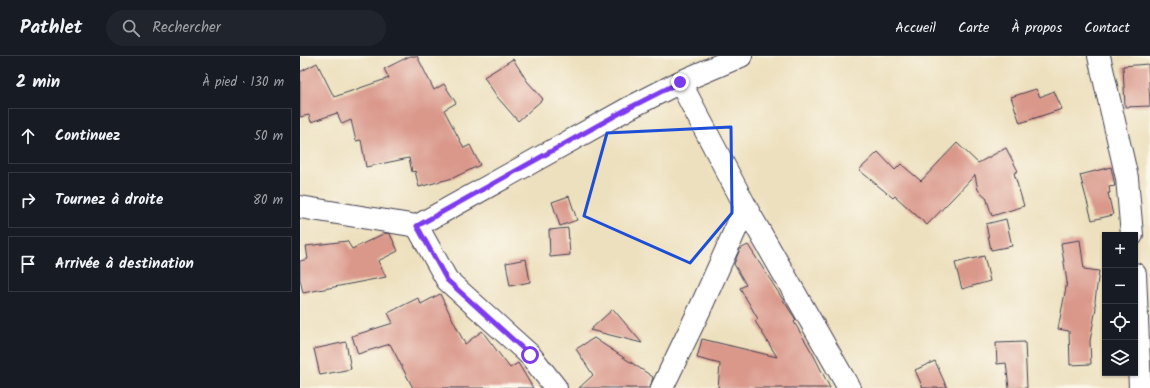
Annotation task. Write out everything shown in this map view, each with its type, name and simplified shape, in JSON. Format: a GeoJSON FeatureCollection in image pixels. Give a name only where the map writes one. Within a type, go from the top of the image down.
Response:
{"type":"FeatureCollection","features":[{"type":"Feature","properties":{"kind":"street"},"geometry":{"type":"LineString","coordinates":[[300,207],[417,226],[629,108],[680,82],[741,56]]}},
{"type":"Feature","properties":{"kind":"street"},"geometry":{"type":"LineString","coordinates":[[1099,56],[1128,178],[1132,232]]}},
{"type":"Feature","properties":{"kind":"street"},"geometry":{"type":"LineString","coordinates":[[680,82],[746,206],[849,388]]}},
{"type":"Feature","properties":{"kind":"street"},"geometry":{"type":"LineString","coordinates":[[662,388],[700,309],[746,206]]}},
{"type":"Feature","properties":{"kind":"street"},"geometry":{"type":"LineString","coordinates":[[417,226],[447,280],[530,355],[556,388]]}},
{"type":"Feature","properties":{"kind":"street"},"geometry":{"type":"LineString","coordinates":[[1138,287],[1144,312],[1140,388]]}},
{"type":"Feature","properties":{"kind":"highlighted area"},"geometry":{"type":"Polygon","coordinates":[[[731,127],[732,213],[690,263],[584,216],[607,133],[731,127]]]}},
{"type":"Feature","properties":{"kind":"building"},"geometry":{"type":"Polygon","coordinates":[[[410,56],[417,56],[434,90],[444,84],[456,103],[444,110],[464,148],[470,145],[480,165],[453,178],[419,187],[415,171],[412,172],[409,158],[366,167],[361,140],[356,141],[351,120],[342,124],[337,113],[311,122],[309,115],[300,117],[300,72],[317,63],[334,97],[389,78],[384,69],[410,56]]]}},
{"type":"Feature","properties":{"kind":"building"},"geometry":{"type":"Polygon","coordinates":[[[513,59],[527,81],[543,99],[518,121],[498,98],[484,77],[513,59]]]}},
{"type":"Feature","properties":{"kind":"building"},"geometry":{"type":"Polygon","coordinates":[[[1148,64],[1150,106],[1125,107],[1123,66],[1148,64]]]}},
{"type":"Feature","properties":{"kind":"building"},"geometry":{"type":"Polygon","coordinates":[[[1036,89],[1040,97],[1054,91],[1062,109],[1020,123],[1011,97],[1036,89]]]}},
{"type":"Feature","properties":{"kind":"building"},"geometry":{"type":"Polygon","coordinates":[[[957,143],[978,163],[1006,148],[1018,171],[1014,173],[1024,206],[992,216],[986,197],[978,190],[975,175],[927,225],[895,196],[893,198],[859,170],[878,152],[895,170],[901,164],[921,181],[957,143]]]}},
{"type":"Feature","properties":{"kind":"building"},"geometry":{"type":"Polygon","coordinates":[[[1111,167],[1115,186],[1109,187],[1110,193],[1108,193],[1113,215],[1092,220],[1080,175],[1111,167]]]}},
{"type":"Feature","properties":{"kind":"building"},"geometry":{"type":"Polygon","coordinates":[[[569,196],[577,220],[560,226],[552,202],[569,196]]]}},
{"type":"Feature","properties":{"kind":"building"},"geometry":{"type":"Polygon","coordinates":[[[1006,219],[1012,246],[991,250],[986,224],[1006,219]]]}},
{"type":"Feature","properties":{"kind":"building"},"geometry":{"type":"Polygon","coordinates":[[[568,228],[570,255],[550,257],[549,230],[568,228]]]}},
{"type":"Feature","properties":{"kind":"building"},"geometry":{"type":"Polygon","coordinates":[[[385,233],[390,234],[398,251],[378,261],[386,277],[303,293],[300,279],[300,261],[308,259],[306,246],[347,241],[352,249],[385,233]]]}},
{"type":"Feature","properties":{"kind":"building"},"geometry":{"type":"Polygon","coordinates":[[[1080,240],[1084,269],[1099,271],[1095,301],[1096,308],[1090,341],[1091,364],[1070,365],[1069,331],[1058,329],[1067,282],[1061,243],[1080,240]]]}},
{"type":"Feature","properties":{"kind":"building"},"geometry":{"type":"Polygon","coordinates":[[[748,245],[796,320],[794,322],[814,356],[830,388],[718,388],[720,364],[697,358],[702,339],[777,357],[755,321],[758,319],[740,288],[746,285],[734,264],[740,249],[748,245]]]}},
{"type":"Feature","properties":{"kind":"building"},"geometry":{"type":"Polygon","coordinates":[[[984,256],[990,281],[962,289],[955,263],[984,256]]]}},
{"type":"Feature","properties":{"kind":"building"},"geometry":{"type":"Polygon","coordinates":[[[526,259],[530,282],[510,286],[506,263],[526,259]]]}},
{"type":"Feature","properties":{"kind":"building"},"geometry":{"type":"Polygon","coordinates":[[[440,294],[465,344],[482,331],[510,368],[518,363],[533,388],[413,388],[390,344],[358,354],[352,336],[393,323],[388,313],[418,298],[421,304],[440,294]]]}},
{"type":"Feature","properties":{"kind":"building"},"geometry":{"type":"Polygon","coordinates":[[[613,309],[642,343],[590,330],[613,309]]]}},
{"type":"Feature","properties":{"kind":"building"},"geometry":{"type":"Polygon","coordinates":[[[594,338],[653,377],[650,388],[579,388],[593,375],[576,349],[594,338]]]}},
{"type":"Feature","properties":{"kind":"building"},"geometry":{"type":"Polygon","coordinates":[[[346,342],[351,369],[320,375],[314,349],[346,342]]]}},
{"type":"Feature","properties":{"kind":"building"},"geometry":{"type":"Polygon","coordinates":[[[1025,342],[1027,388],[1009,388],[1006,363],[997,364],[996,343],[1025,342]]]}},
{"type":"Feature","properties":{"kind":"building"},"geometry":{"type":"Polygon","coordinates":[[[935,361],[947,388],[923,388],[915,370],[935,361]]]}},
{"type":"Feature","properties":{"kind":"route"},"geometry":{"type":"LineString","coordinates":[[530,355],[447,280],[417,226],[629,108],[680,82]]}}]}
